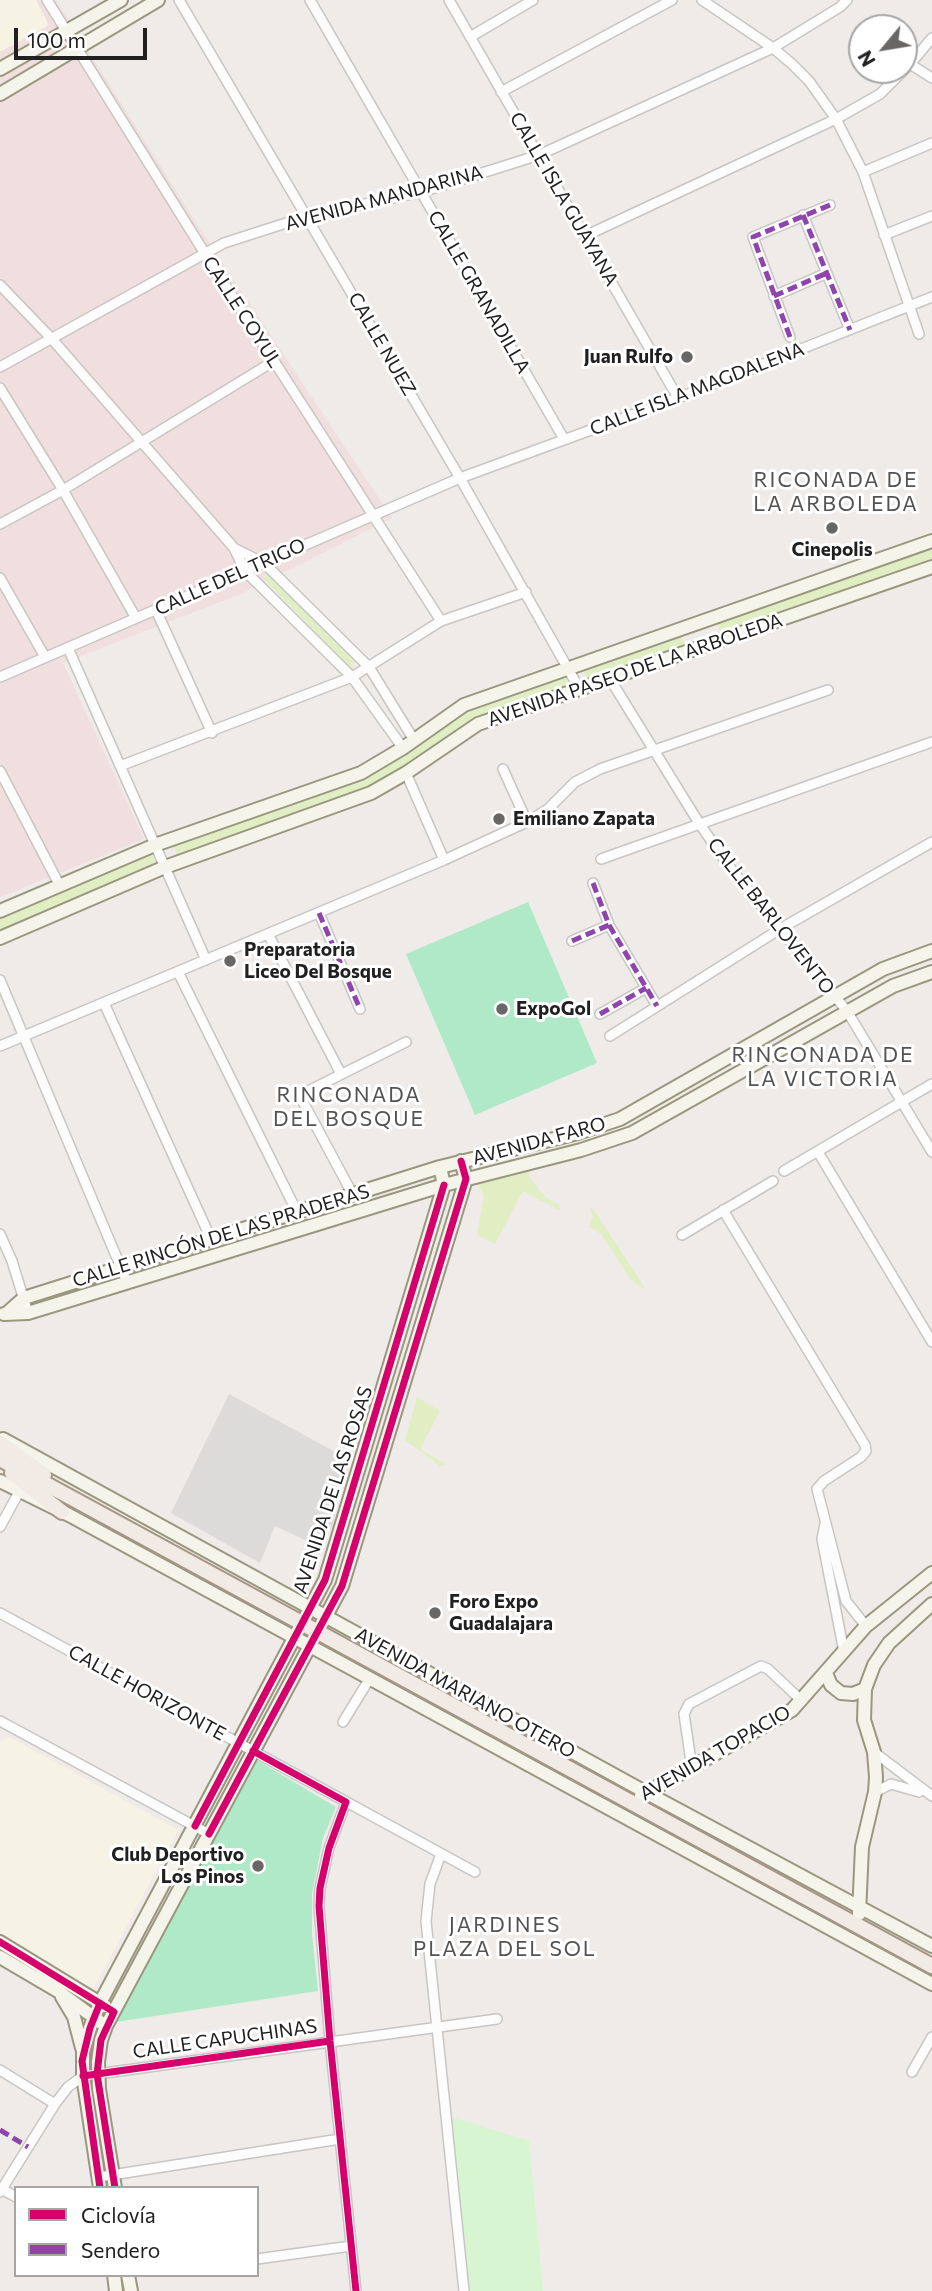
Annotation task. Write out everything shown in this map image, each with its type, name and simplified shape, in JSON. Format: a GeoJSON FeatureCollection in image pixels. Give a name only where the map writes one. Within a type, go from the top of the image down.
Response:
{"type":"FeatureCollection","features":[{"type":"Feature","properties":{"kind":"main road"},"geometry":{"type":"LineString","coordinates":[[0,1443],[97,1512]]}},
{"type":"Feature","properties":{"kind":"main road"},"geometry":{"type":"LineString","coordinates":[[0,1462],[62,1511]]}},
{"type":"Feature","properties":{"kind":"main road","name":"AVENIDA MARIANO OTERO"},"geometry":{"type":"LineString","coordinates":[[0,1462],[97,1512],[932,1966]]}},
{"type":"Feature","properties":{"kind":"street","name":"CALLE COYUL"},"geometry":{"type":"LineString","coordinates":[[47,0],[204,253],[441,621]]}},
{"type":"Feature","properties":{"kind":"street"},"geometry":{"type":"LineString","coordinates":[[0,69],[121,0]]}},
{"type":"Feature","properties":{"kind":"street"},"geometry":{"type":"LineString","coordinates":[[0,94],[158,0]]}},
{"type":"Feature","properties":{"kind":"street","name":"CALLE NUEZ"},"geometry":{"type":"LineString","coordinates":[[179,0],[308,216],[580,690]]}},
{"type":"Feature","properties":{"kind":"street","name":"CALLE GRANADILLA"},"geometry":{"type":"LineString","coordinates":[[310,0],[564,439]]}},
{"type":"Feature","properties":{"kind":"street","name":"CALLE ISLA GUAYANA"},"geometry":{"type":"LineString","coordinates":[[449,0],[678,398]]}},
{"type":"Feature","properties":{"kind":"street"},"geometry":{"type":"LineString","coordinates":[[470,37],[533,0]]}},
{"type":"Feature","properties":{"kind":"street"},"geometry":{"type":"LineString","coordinates":[[502,92],[672,0]]}},
{"type":"Feature","properties":{"kind":"street"},"geometry":{"type":"LineString","coordinates":[[702,0],[773,48],[809,81],[836,119],[863,172],[919,334]]}},
{"type":"Feature","properties":{"kind":"street","name":"AVENIDA MANDARINA"},"geometry":{"type":"LineString","coordinates":[[0,367],[223,243],[308,216],[422,192],[538,155],[773,48],[847,0]]}},
{"type":"Feature","properties":{"kind":"street"},"geometry":{"type":"LineString","coordinates":[[918,55],[932,38]]}},
{"type":"Feature","properties":{"kind":"street"},"geometry":{"type":"LineString","coordinates":[[585,236],[836,119],[880,94],[890,84]]}},
{"type":"Feature","properties":{"kind":"street"},"geometry":{"type":"LineString","coordinates":[[863,172],[932,143]]}},
{"type":"Feature","properties":{"kind":"street"},"geometry":{"type":"LineString","coordinates":[[790,337],[753,237],[830,205]]}},
{"type":"Feature","properties":{"kind":"street"},"geometry":{"type":"LineString","coordinates":[[803,215],[850,330]]}},
{"type":"Feature","properties":{"kind":"street"},"geometry":{"type":"LineString","coordinates":[[884,235],[932,216]]}},
{"type":"Feature","properties":{"kind":"street"},"geometry":{"type":"LineString","coordinates":[[774,296],[827,273]]}},
{"type":"Feature","properties":{"kind":"street"},"geometry":{"type":"LineString","coordinates":[[0,285],[52,339],[234,548],[245,571],[352,677],[403,748]]}},
{"type":"Feature","properties":{"kind":"street","name":"CALLE ISLA MAGDALENA"},"geometry":{"type":"LineString","coordinates":[[460,478],[678,398],[932,297]]}},
{"type":"Feature","properties":{"kind":"street"},"geometry":{"type":"LineString","coordinates":[[0,524],[63,491],[274,361]]}},
{"type":"Feature","properties":{"kind":"street"},"geometry":{"type":"LineString","coordinates":[[0,388],[136,618]]}},
{"type":"Feature","properties":{"kind":"street","name":"CALLE DEL TRIGO"},"geometry":{"type":"LineString","coordinates":[[0,677],[460,478]]}},
{"type":"Feature","properties":{"kind":"street","name":"AVENIDA PASEO DE LA ARBOLEDA"},"geometry":{"type":"LineString","coordinates":[[0,911],[155,845],[361,773],[403,748],[464,705],[932,541]]}},
{"type":"Feature","properties":{"kind":"street"},"geometry":{"type":"LineString","coordinates":[[234,548],[264,563],[369,667],[414,740]]}},
{"type":"Feature","properties":{"kind":"street","name":"AVENIDA PASEO DE LA ARBOLEDA"},"geometry":{"type":"LineString","coordinates":[[0,938],[165,867],[371,793],[406,774],[478,724],[932,567]]}},
{"type":"Feature","properties":{"kind":"street"},"geometry":{"type":"LineString","coordinates":[[0,578],[45,657]]}},
{"type":"Feature","properties":{"kind":"street"},"geometry":{"type":"LineString","coordinates":[[120,766],[212,733],[352,677],[441,621],[526,592]]}},
{"type":"Feature","properties":{"kind":"street"},"geometry":{"type":"LineString","coordinates":[[156,610],[212,733]]}},
{"type":"Feature","properties":{"kind":"street"},"geometry":{"type":"LineString","coordinates":[[68,648],[206,960]]}},
{"type":"Feature","properties":{"kind":"street","name":"CALLE BARLOVENTO"},"geometry":{"type":"LineString","coordinates":[[610,679],[727,865],[847,1011],[932,1152]]}},
{"type":"Feature","properties":{"kind":"street"},"geometry":{"type":"LineString","coordinates":[[0,1046],[444,860],[527,822],[548,809],[575,782],[600,769],[828,690]]}},
{"type":"Feature","properties":{"kind":"street"},"geometry":{"type":"LineString","coordinates":[[601,859],[932,743]]}},
{"type":"Feature","properties":{"kind":"street"},"geometry":{"type":"LineString","coordinates":[[503,769],[527,822]]}},
{"type":"Feature","properties":{"kind":"street"},"geometry":{"type":"LineString","coordinates":[[0,771],[60,886]]}},
{"type":"Feature","properties":{"kind":"street"},"geometry":{"type":"LineString","coordinates":[[406,774],[444,860]]}},
{"type":"Feature","properties":{"kind":"street"},"geometry":{"type":"LineString","coordinates":[[610,1036],[780,929],[932,842]]}},
{"type":"Feature","properties":{"kind":"street"},"geometry":{"type":"LineString","coordinates":[[593,883],[609,925],[657,1006]]}},
{"type":"Feature","properties":{"kind":"street"},"geometry":{"type":"LineString","coordinates":[[319,913],[360,1009]]}},
{"type":"Feature","properties":{"kind":"street"},"geometry":{"type":"LineString","coordinates":[[572,941],[609,925]]}},
{"type":"Feature","properties":{"kind":"street"},"geometry":{"type":"LineString","coordinates":[[268,934],[341,1074]]}},
{"type":"Feature","properties":{"kind":"street","name":"AVENIDA FARO"},"geometry":{"type":"LineString","coordinates":[[440,1167],[578,1133],[620,1119],[889,965],[932,951]]}},
{"type":"Feature","properties":{"kind":"street"},"geometry":{"type":"LineString","coordinates":[[178,972],[297,1212]]}},
{"type":"Feature","properties":{"kind":"street","name":"AVENIDA FARO"},"geometry":{"type":"LineString","coordinates":[[444,1185],[581,1150],[632,1133],[893,986],[932,972]]}},
{"type":"Feature","properties":{"kind":"street"},"geometry":{"type":"LineString","coordinates":[[0,979],[127,1282]]}},
{"type":"Feature","properties":{"kind":"street"},"geometry":{"type":"LineString","coordinates":[[600,1014],[646,988]]}},
{"type":"Feature","properties":{"kind":"street"},"geometry":{"type":"LineString","coordinates":[[104,1003],[211,1239]]}},
{"type":"Feature","properties":{"kind":"street"},"geometry":{"type":"LineString","coordinates":[[353,1195],[302,1100],[302,1094],[405,1042]]}},
{"type":"Feature","properties":{"kind":"street"},"geometry":{"type":"LineString","coordinates":[[784,1171],[932,1084]]}},
{"type":"Feature","properties":{"kind":"street"},"geometry":{"type":"LineString","coordinates":[[818,1152],[932,1342]]}},
{"type":"Feature","properties":{"kind":"street"},"geometry":{"type":"LineString","coordinates":[[461,1161],[466,1179]]}},
{"type":"Feature","properties":{"kind":"street"},"geometry":{"type":"LineString","coordinates":[[440,1167],[444,1185]]}},
{"type":"Feature","properties":{"kind":"street","name":"CALLE RINCÓN DE LAS PRADERAS"},"geometry":{"type":"LineString","coordinates":[[3,1314],[23,1298],[440,1167]]}},
{"type":"Feature","properties":{"kind":"street","name":"AVENIDA DE LAS ROSAS"},"geometry":{"type":"LineString","coordinates":[[114,2181],[97,2074],[99,2050],[106,2026],[342,1586],[466,1179]]}},
{"type":"Feature","properties":{"kind":"street"},"geometry":{"type":"LineString","coordinates":[[682,1235],[773,1181]]}},
{"type":"Feature","properties":{"kind":"street","name":"CALLE RINCÓN DE LAS PRADERAS"},"geometry":{"type":"LineString","coordinates":[[3,1314],[28,1313],[444,1185]]}},
{"type":"Feature","properties":{"kind":"street","name":"AVENIDA DE LAS ROSAS"},"geometry":{"type":"LineString","coordinates":[[100,2182],[83,2076],[83,2052],[94,2017],[325,1580],[444,1185]]}},
{"type":"Feature","properties":{"kind":"street"},"geometry":{"type":"LineString","coordinates":[[723,1210],[865,1445],[866,1451],[861,1457],[818,1485],[825,1524],[831,1536],[846,1601],[866,1626]]}},
{"type":"Feature","properties":{"kind":"street"},"geometry":{"type":"LineString","coordinates":[[0,1234],[12,1261],[28,1313]]}},
{"type":"Feature","properties":{"kind":"street"},"geometry":{"type":"LineString","coordinates":[[428,1235],[429,1261],[434,1278]]}},
{"type":"Feature","properties":{"kind":"street"},"geometry":{"type":"LineString","coordinates":[[0,1255],[12,1261]]}},
{"type":"Feature","properties":{"kind":"street","name":"AVENIDA MARIANO OTERO"},"geometry":{"type":"LineString","coordinates":[[0,1437],[647,1793],[932,1946]]}},
{"type":"Feature","properties":{"kind":"street","name":"AVENIDA MARIANO OTERO"},"geometry":{"type":"LineString","coordinates":[[0,1481],[62,1511],[932,1984]]}},
{"type":"Feature","properties":{"kind":"street"},"geometry":{"type":"LineString","coordinates":[[0,1527],[19,1492]]}},
{"type":"Feature","properties":{"kind":"street"},"geometry":{"type":"LineString","coordinates":[[825,1524],[822,1539],[844,1652]]}},
{"type":"Feature","properties":{"kind":"street","name":"AVENIDA TOPACIO"},"geometry":{"type":"LineString","coordinates":[[615,1812],[779,1718],[802,1701],[866,1626],[932,1573]]}},
{"type":"Feature","properties":{"kind":"street"},"geometry":{"type":"LineString","coordinates":[[904,1594],[917,1600],[919,1614]]}},
{"type":"Feature","properties":{"kind":"street"},"geometry":{"type":"LineString","coordinates":[[856,1942],[862,1847],[875,1791],[876,1766],[864,1720],[865,1689],[874,1665],[889,1643],[932,1604]]}},
{"type":"Feature","properties":{"kind":"street","name":"CALLE HORIZONTE"},"geometry":{"type":"LineString","coordinates":[[0,1613],[475,1872]]}},
{"type":"Feature","properties":{"kind":"street"},"geometry":{"type":"LineString","coordinates":[[692,1768],[684,1714],[689,1704],[761,1666],[768,1669],[802,1701]]}},
{"type":"Feature","properties":{"kind":"street"},"geometry":{"type":"LineString","coordinates":[[826,1673],[831,1685],[841,1693],[853,1694],[865,1689]]}},
{"type":"Feature","properties":{"kind":"street"},"geometry":{"type":"LineString","coordinates":[[343,1722],[370,1678]]}},
{"type":"Feature","properties":{"kind":"street"},"geometry":{"type":"LineString","coordinates":[[0,1721],[209,1834]]}},
{"type":"Feature","properties":{"kind":"street"},"geometry":{"type":"LineString","coordinates":[[874,1752],[932,1796]]}},
{"type":"Feature","properties":{"kind":"street"},"geometry":{"type":"LineString","coordinates":[[875,1791],[891,1784],[932,1796]]}},
{"type":"Feature","properties":{"kind":"street"},"geometry":{"type":"LineString","coordinates":[[346,1802],[329,1848],[319,1906],[356,2291]]}},
{"type":"Feature","properties":{"kind":"street"},"geometry":{"type":"LineString","coordinates":[[441,1854],[430,1884],[426,1921],[464,2291]]}},
{"type":"Feature","properties":{"kind":"street"},"geometry":{"type":"LineString","coordinates":[[0,1942],[114,2012]]}},
{"type":"Feature","properties":{"kind":"street"},"geometry":{"type":"LineString","coordinates":[[0,1956],[106,2026]]}},
{"type":"Feature","properties":{"kind":"street"},"geometry":{"type":"LineString","coordinates":[[58,1992],[74,2017],[83,2052]]}},
{"type":"Feature","properties":{"kind":"street","name":"CALLE CAPUCHINAS"},"geometry":{"type":"LineString","coordinates":[[83,2076],[497,2019]]}},
{"type":"Feature","properties":{"kind":"street"},"geometry":{"type":"LineString","coordinates":[[912,2072],[932,2036]]}},
{"type":"Feature","properties":{"kind":"street"},"geometry":{"type":"LineString","coordinates":[[0,2070],[54,2104]]}},
{"type":"Feature","properties":{"kind":"street"},"geometry":{"type":"LineString","coordinates":[[1,2189],[54,2104],[68,2087],[83,2076]]}},
{"type":"Feature","properties":{"kind":"street"},"geometry":{"type":"LineString","coordinates":[[100,2182],[340,2139]]}},
{"type":"Feature","properties":{"kind":"street"},"geometry":{"type":"LineString","coordinates":[[259,2259],[351,2246]]}},
{"type":"Feature","properties":{"kind":"shaded area"},"geometry":{"type":"Polygon","coordinates":[[[0,0],[56,0],[202,232],[392,518],[243,593],[63,663],[144,839],[0,897],[0,0]]]}},
{"type":"Feature","properties":{"kind":"shaded area"},"geometry":{"type":"Polygon","coordinates":[[[0,0],[36,0],[49,25],[0,52],[0,0]]]}},
{"type":"Feature","properties":{"kind":"shaded area"},"geometry":{"type":"Polygon","coordinates":[[[229,1394],[348,1459],[332,1528],[309,1542],[275,1526],[260,1563],[171,1513],[229,1394]]]}},
{"type":"Feature","properties":{"kind":"shaded area"},"geometry":{"type":"Polygon","coordinates":[[[9,1737],[178,1830],[93,1989],[0,1932],[0,1742],[9,1737]]]}},
{"type":"Feature","properties":{"kind":"green space"},"geometry":{"type":"Polygon","coordinates":[[[932,546],[932,562],[721,635],[717,621],[932,546]]]}},
{"type":"Feature","properties":{"kind":"green space"},"geometry":{"type":"Polygon","coordinates":[[[268,572],[356,661],[350,667],[263,578],[268,572]]]}},
{"type":"Feature","properties":{"kind":"green space"},"geometry":{"type":"Polygon","coordinates":[[[681,634],[686,648],[589,682],[582,669],[681,634]]]}},
{"type":"Feature","properties":{"kind":"green space"},"geometry":{"type":"Polygon","coordinates":[[[566,674],[572,687],[476,721],[373,787],[177,855],[173,845],[374,772],[468,708],[566,674]]]}},
{"type":"Feature","properties":{"kind":"green space"},"geometry":{"type":"Polygon","coordinates":[[[151,853],[156,863],[0,931],[0,919],[151,853]]]}},
{"type":"Feature","properties":{"kind":"green space","name":"ExpoGol"},"geometry":{"type":"Polygon","coordinates":[[[528,902],[597,1063],[475,1115],[406,954],[528,902]]]}},
{"type":"Feature","properties":{"kind":"green space"},"geometry":{"type":"Polygon","coordinates":[[[529,1172],[530,1178],[545,1197],[560,1206],[559,1210],[523,1191],[495,1244],[477,1235],[484,1196],[479,1187],[481,1183],[529,1172]]]}},
{"type":"Feature","properties":{"kind":"green space"},"geometry":{"type":"Polygon","coordinates":[[[590,1207],[646,1290],[631,1280],[601,1234],[589,1227],[593,1217],[590,1207]]]}},
{"type":"Feature","properties":{"kind":"green space"},"geometry":{"type":"Polygon","coordinates":[[[417,1397],[440,1411],[420,1449],[446,1464],[440,1466],[405,1440],[417,1397]]]}},
{"type":"Feature","properties":{"kind":"green space","name":"Club Deportivo Los Pinos"},"geometry":{"type":"Polygon","coordinates":[[[255,1759],[336,1807],[323,1838],[312,1894],[312,1934],[318,1991],[116,2022],[255,1759]]]}},
{"type":"Feature","properties":{"kind":"green space"},"geometry":{"type":"Polygon","coordinates":[[[451,2117],[529,2141],[543,2291],[470,2291],[451,2117]]]}},
{"type":"Feature","properties":{"kind":"marked path"},"geometry":{"type":"LineString","coordinates":[[790,337],[753,237],[830,205]]}},
{"type":"Feature","properties":{"kind":"marked path"},"geometry":{"type":"LineString","coordinates":[[803,215],[850,330]]}},
{"type":"Feature","properties":{"kind":"marked path"},"geometry":{"type":"LineString","coordinates":[[774,296],[827,273]]}},
{"type":"Feature","properties":{"kind":"marked path"},"geometry":{"type":"LineString","coordinates":[[593,883],[609,925],[657,1006]]}},
{"type":"Feature","properties":{"kind":"marked path"},"geometry":{"type":"LineString","coordinates":[[319,913],[360,1009]]}},
{"type":"Feature","properties":{"kind":"marked path"},"geometry":{"type":"LineString","coordinates":[[572,941],[609,925]]}},
{"type":"Feature","properties":{"kind":"marked path"},"geometry":{"type":"LineString","coordinates":[[600,1014],[646,988]]}},
{"type":"Feature","properties":{"kind":"marked path"},"geometry":{"type":"LineString","coordinates":[[0,2130],[28,2147]]}},
{"type":"Feature","properties":{"kind":"cycle path"},"geometry":{"type":"LineString","coordinates":[[209,1834],[342,1586],[466,1179],[461,1161]]}},
{"type":"Feature","properties":{"kind":"cycle path"},"geometry":{"type":"LineString","coordinates":[[195,1826],[325,1580],[444,1185]]}},
{"type":"Feature","properties":{"kind":"cycle path"},"geometry":{"type":"LineString","coordinates":[[253,1751],[346,1802],[329,1848],[319,1906],[356,2291]]}},
{"type":"Feature","properties":{"kind":"cycle path"},"geometry":{"type":"LineString","coordinates":[[0,1942],[114,2012],[101,2040],[97,2074],[115,2186]]}},
{"type":"Feature","properties":{"kind":"cycle path"},"geometry":{"type":"LineString","coordinates":[[100,2003],[90,2028],[82,2061],[100,2186]]}},
{"type":"Feature","properties":{"kind":"cycle path"},"geometry":{"type":"LineString","coordinates":[[83,2076],[330,2041]]}},
{"type":"Feature","properties":{"kind":"place","name":"Juan Rulfo"},"geometry":{"type":"Point","coordinates":[687,357]}},
{"type":"Feature","properties":{"kind":"place","name":"Cinepolis"},"geometry":{"type":"Point","coordinates":[832,528]}},
{"type":"Feature","properties":{"kind":"place","name":"Emiliano Zapata"},"geometry":{"type":"Point","coordinates":[499,819]}},
{"type":"Feature","properties":{"kind":"place","name":"Preparatoria Liceo Del Bosque"},"geometry":{"type":"Point","coordinates":[230,961]}},
{"type":"Feature","properties":{"kind":"place","name":"ExpoGol"},"geometry":{"type":"Point","coordinates":[502,1009]}},
{"type":"Feature","properties":{"kind":"place","name":"Foro Expo Guadalajara"},"geometry":{"type":"Point","coordinates":[435,1613]}},
{"type":"Feature","properties":{"kind":"place","name":"Club Deportivo Los Pinos"},"geometry":{"type":"Point","coordinates":[258,1866]}},
{"type":"Feature","properties":{"kind":"district","name":"RICONADA DE LA ARBOLEDA"},"geometry":{"type":"Point","coordinates":[836,492]}},
{"type":"Feature","properties":{"kind":"district","name":"RINCONADA DE LA VICTORIA"},"geometry":{"type":"Point","coordinates":[823,1067]}},
{"type":"Feature","properties":{"kind":"district","name":"RINCONADA DEL BOSQUE"},"geometry":{"type":"Point","coordinates":[349,1107]}},
{"type":"Feature","properties":{"kind":"district","name":"JARDINES PLAZA DEL SOL"},"geometry":{"type":"Point","coordinates":[505,1937]}}]}
